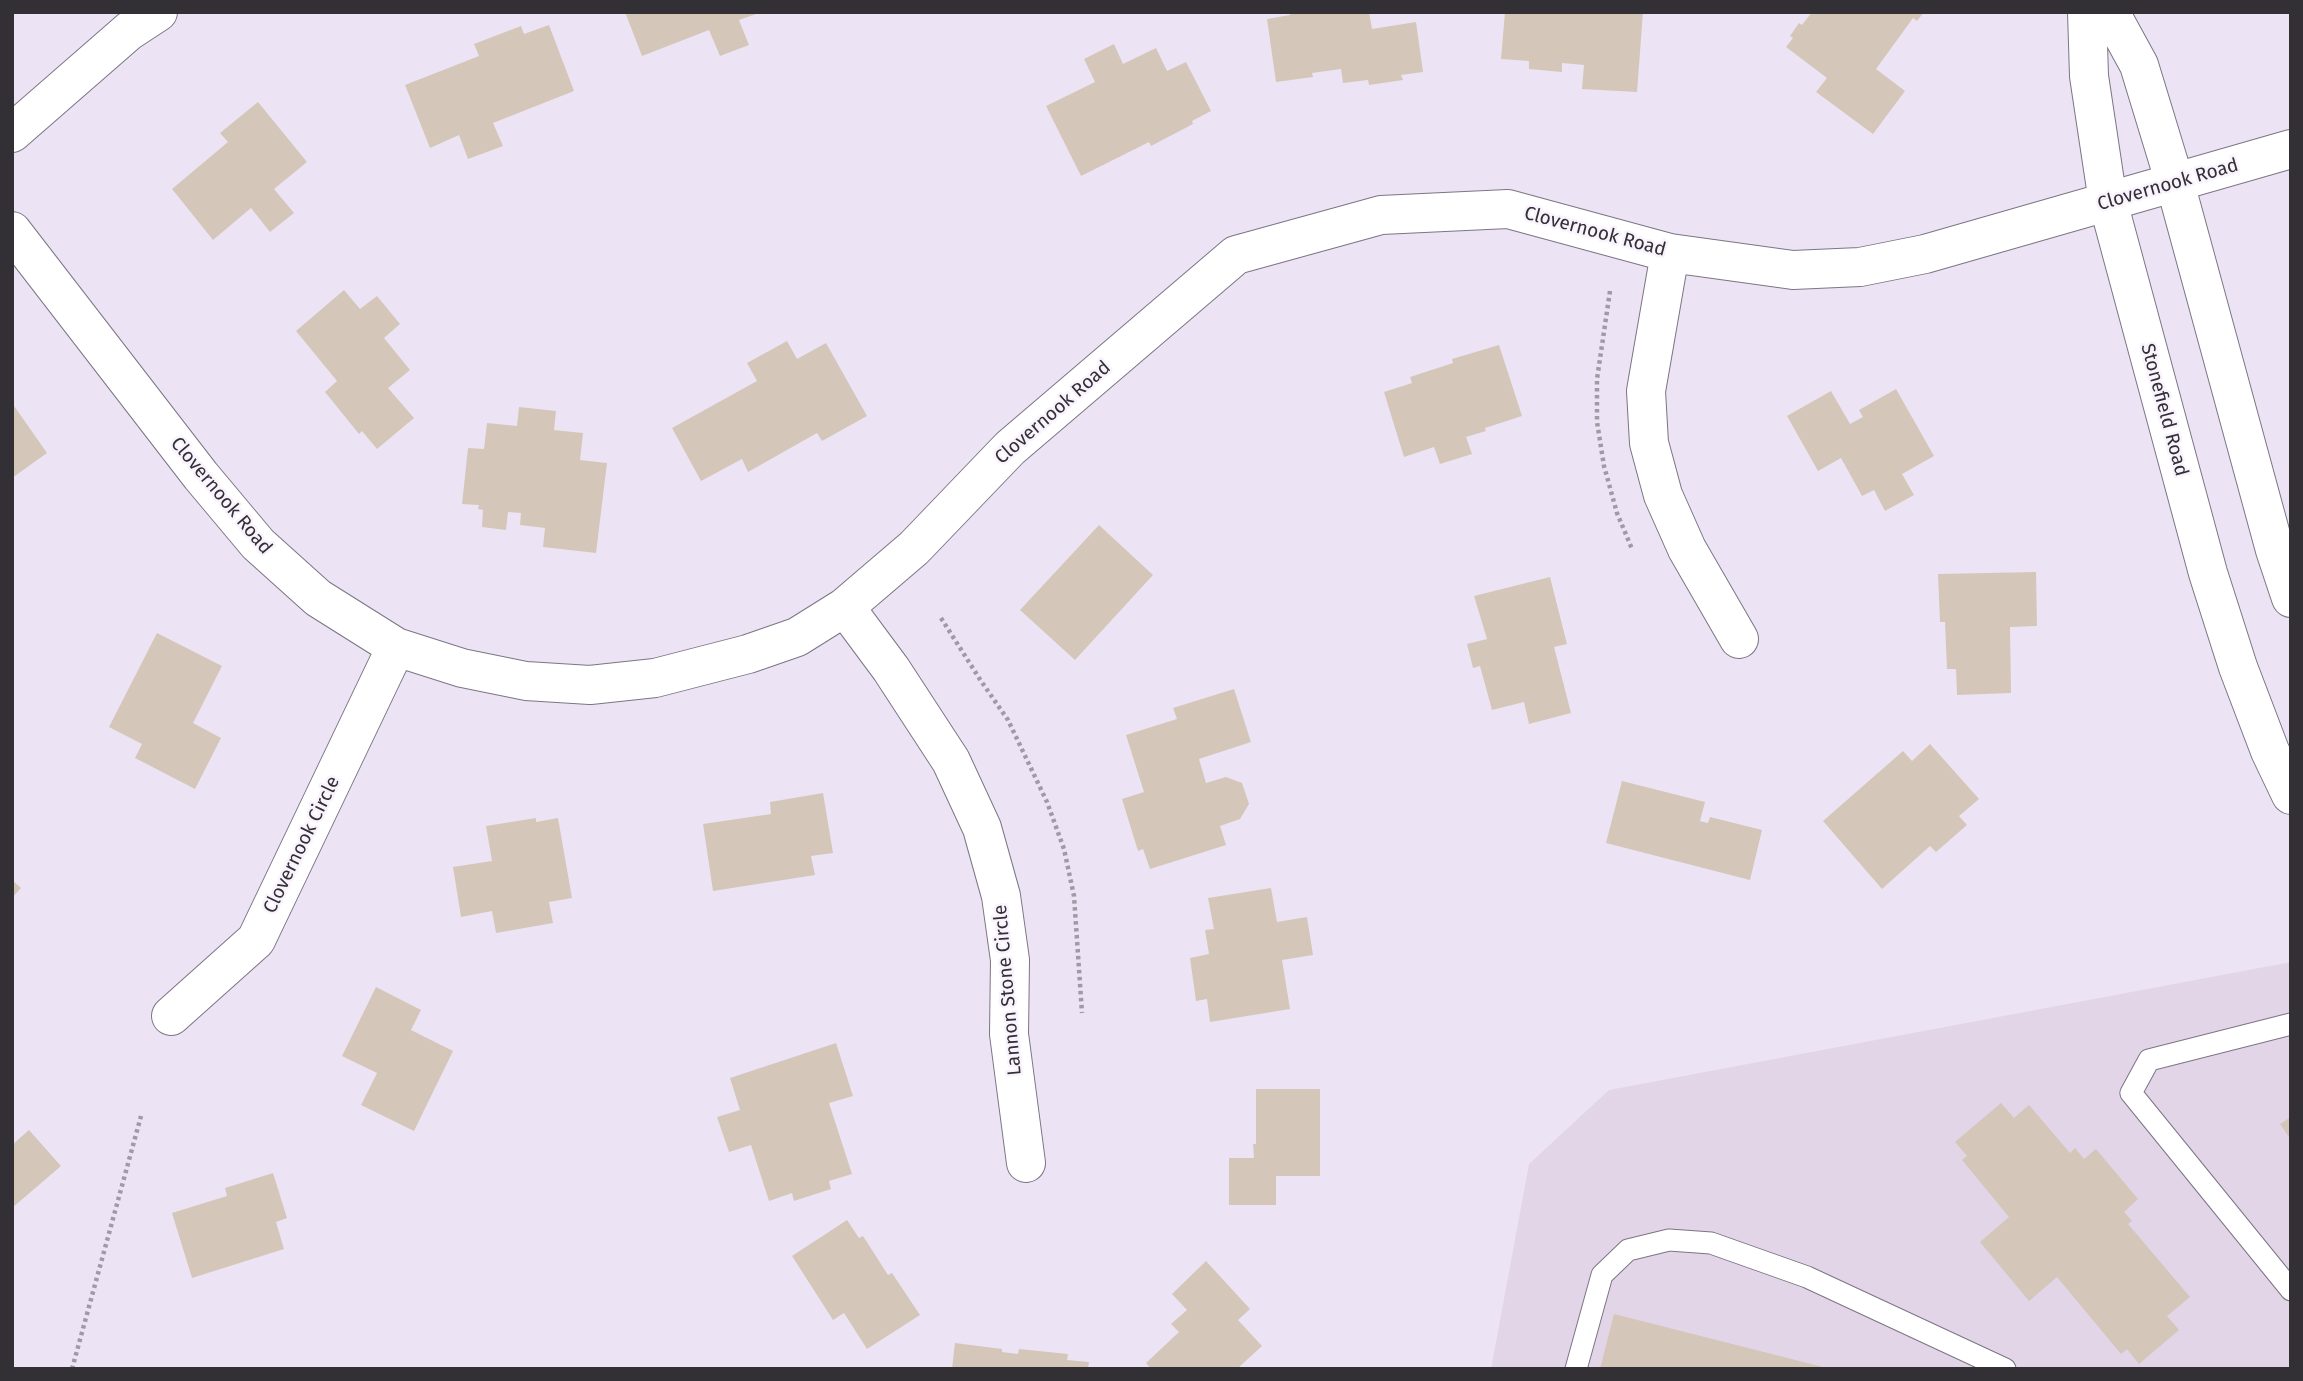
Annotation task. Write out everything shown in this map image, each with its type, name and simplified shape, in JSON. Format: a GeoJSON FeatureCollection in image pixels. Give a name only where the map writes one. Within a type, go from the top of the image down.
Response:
{"type":"FeatureCollection","features":[{"type":"Feature","properties":{"kind":"street"},"geometry":{"type":"LineString","coordinates":[[12,133],[129,31],[158,12]]}},
{"type":"Feature","properties":{"kind":"street","name":"Stonefield Road"},"geometry":{"type":"LineString","coordinates":[[2087,12],[2089,76],[2108,202],[2208,573],[2238,667],[2270,751],[2291,795]]}},
{"type":"Feature","properties":{"kind":"street"},"geometry":{"type":"LineString","coordinates":[[2110,12],[2139,65],[2175,183],[2271,537],[2291,598]]}},
{"type":"Feature","properties":{"kind":"street","name":"Clovernook Road"},"geometry":{"type":"LineString","coordinates":[[12,231],[201,476],[258,544],[318,598],[396,647],[462,668],[526,681],[590,685],[655,678],[748,654],[797,637],[845,607],[914,548],[1010,448],[1236,255],[1381,215],[1508,209],[1670,253],[1793,270],[1860,267],[1925,254],[2291,149]]}},
{"type":"Feature","properties":{"kind":"street"},"geometry":{"type":"LineString","coordinates":[[1670,253],[1646,391],[1649,443],[1663,495],[1687,549],[1740,639]]}},
{"type":"Feature","properties":{"kind":"street","name":"Lannon Stone Circle"},"geometry":{"type":"LineString","coordinates":[[845,607],[891,669],[951,761],[982,828],[1001,896],[1010,960],[1009,1034],[1026,1163]]}},
{"type":"Feature","properties":{"kind":"street","name":"Clovernook Circle"},"geometry":{"type":"LineString","coordinates":[[171,1016],[256,940],[396,647]]}},
{"type":"Feature","properties":{"kind":"lane"},"geometry":{"type":"LineString","coordinates":[[2291,1024],[2148,1060],[2131,1093],[2291,1290]]}},
{"type":"Feature","properties":{"kind":"lane"},"geometry":{"type":"LineString","coordinates":[[1576,1369],[1602,1275],[1628,1250],[1669,1240],[1711,1242],[1807,1277],[2006,1369]]}},
{"type":"Feature","properties":{"kind":"path"},"geometry":{"type":"LineString","coordinates":[[941,618],[1008,720],[1047,802],[1064,849],[1074,896],[1082,1013]]}},
{"type":"Feature","properties":{"kind":"path"},"geometry":{"type":"LineString","coordinates":[[72,1369],[141,1116]]}},
{"type":"Feature","properties":{"kind":"shaded area"},"geometry":{"type":"Polygon","coordinates":[[[2291,962],[2291,1369],[1491,1369],[1529,1164],[1609,1090],[2291,962]]]}},
{"type":"Feature","properties":{"kind":"building"},"geometry":{"type":"Polygon","coordinates":[[[625,12],[759,13],[739,20],[749,45],[720,56],[709,30],[642,56],[625,12]]]}},
{"type":"Feature","properties":{"kind":"building"},"geometry":{"type":"Polygon","coordinates":[[[1290,12],[1369,12],[1372,29],[1416,22],[1423,72],[1401,75],[1403,80],[1369,85],[1368,80],[1343,83],[1341,69],[1312,73],[1313,77],[1276,82],[1267,19],[1290,15],[1290,12]]]}},
{"type":"Feature","properties":{"kind":"building"},"geometry":{"type":"Polygon","coordinates":[[[1505,12],[1643,12],[1637,92],[1582,89],[1584,65],[1562,63],[1562,72],[1529,69],[1529,61],[1501,59],[1505,12]]]}},
{"type":"Feature","properties":{"kind":"building"},"geometry":{"type":"Polygon","coordinates":[[[1812,12],[1924,12],[1917,21],[1913,18],[1876,69],[1905,91],[1873,134],[1816,92],[1827,78],[1786,47],[1799,23],[1802,25],[1812,12]]]}},
{"type":"Feature","properties":{"kind":"building"},"geometry":{"type":"Polygon","coordinates":[[[549,25],[574,91],[493,123],[503,146],[468,159],[459,135],[430,148],[405,85],[479,56],[474,44],[521,26],[524,34],[549,25]]]}},
{"type":"Feature","properties":{"kind":"building"},"geometry":{"type":"Polygon","coordinates":[[[1114,44],[1123,64],[1156,48],[1167,71],[1186,62],[1211,111],[1192,121],[1193,124],[1151,146],[1149,142],[1081,176],[1046,106],[1095,82],[1084,59],[1114,44]]]}},
{"type":"Feature","properties":{"kind":"building"},"geometry":{"type":"Polygon","coordinates":[[[258,102],[307,162],[274,189],[294,213],[270,232],[251,208],[213,240],[172,189],[228,142],[220,133],[258,102]]]}},
{"type":"Feature","properties":{"kind":"building"},"geometry":{"type":"Polygon","coordinates":[[[344,290],[360,309],[377,296],[400,324],[384,338],[410,370],[388,388],[414,418],[377,449],[362,431],[359,434],[325,392],[337,381],[296,331],[344,290]]]}},
{"type":"Feature","properties":{"kind":"building"},"geometry":{"type":"Polygon","coordinates":[[[787,341],[797,359],[826,343],[867,416],[822,441],[817,433],[748,472],[742,459],[701,481],[672,428],[757,381],[747,363],[787,341]]]}},
{"type":"Feature","properties":{"kind":"building"},"geometry":{"type":"Polygon","coordinates":[[[1499,345],[1522,416],[1466,437],[1472,454],[1440,464],[1434,447],[1404,457],[1384,392],[1412,383],[1410,377],[1453,363],[1452,359],[1499,345]]]}},
{"type":"Feature","properties":{"kind":"building"},"geometry":{"type":"Polygon","coordinates":[[[1896,389],[1934,456],[1902,474],[1914,495],[1885,511],[1874,490],[1862,496],[1841,458],[1818,471],[1787,416],[1831,391],[1850,424],[1863,417],[1859,410],[1896,389]]]}},
{"type":"Feature","properties":{"kind":"building"},"geometry":{"type":"Polygon","coordinates":[[[12,403],[47,453],[12,478],[12,403]]]}},
{"type":"Feature","properties":{"kind":"building"},"geometry":{"type":"Polygon","coordinates":[[[519,407],[556,411],[554,430],[583,433],[580,460],[607,463],[596,553],[543,547],[545,528],[520,525],[521,513],[508,512],[506,530],[482,527],[483,510],[478,509],[479,505],[462,504],[468,448],[484,449],[487,423],[517,426],[519,407]]]}},
{"type":"Feature","properties":{"kind":"building"},"geometry":{"type":"Polygon","coordinates":[[[1099,525],[1153,575],[1075,660],[1020,610],[1099,525]]]}},
{"type":"Feature","properties":{"kind":"building"},"geometry":{"type":"Polygon","coordinates":[[[2036,572],[2037,626],[2010,627],[2011,693],[1957,695],[1956,669],[1947,669],[1945,622],[1940,622],[1938,574],[2036,572]]]}},
{"type":"Feature","properties":{"kind":"building"},"geometry":{"type":"Polygon","coordinates":[[[1550,577],[1567,644],[1554,647],[1571,713],[1529,724],[1524,702],[1492,710],[1480,666],[1473,668],[1467,644],[1487,639],[1474,596],[1550,577]]]}},
{"type":"Feature","properties":{"kind":"building"},"geometry":{"type":"Polygon","coordinates":[[[157,633],[222,666],[193,723],[221,738],[195,789],[135,758],[142,744],[109,727],[157,633]]]}},
{"type":"Feature","properties":{"kind":"building"},"geometry":{"type":"Polygon","coordinates":[[[1234,689],[1251,742],[1199,759],[1206,783],[1226,777],[1242,783],[1249,804],[1240,819],[1220,826],[1226,845],[1150,869],[1143,849],[1138,851],[1122,799],[1144,792],[1126,735],[1177,719],[1173,708],[1234,689]]]}},
{"type":"Feature","properties":{"kind":"building"},"geometry":{"type":"Polygon","coordinates":[[[1930,744],[1979,799],[1959,816],[1967,825],[1936,852],[1930,846],[1882,889],[1823,821],[1903,751],[1912,761],[1930,744]]]}},
{"type":"Feature","properties":{"kind":"building"},"geometry":{"type":"Polygon","coordinates":[[[1622,781],[1705,802],[1700,821],[1708,823],[1710,817],[1762,830],[1750,880],[1606,843],[1622,781]]]}},
{"type":"Feature","properties":{"kind":"building"},"geometry":{"type":"Polygon","coordinates":[[[823,793],[833,853],[811,856],[815,875],[713,891],[703,824],[771,814],[770,802],[823,793]]]}},
{"type":"Feature","properties":{"kind":"building"},"geometry":{"type":"Polygon","coordinates":[[[536,818],[536,822],[558,818],[572,898],[549,902],[553,923],[496,933],[492,911],[461,917],[453,867],[492,861],[486,826],[536,818]]]}},
{"type":"Feature","properties":{"kind":"building"},"geometry":{"type":"Polygon","coordinates":[[[12,880],[21,888],[12,898],[12,880]]]}},
{"type":"Feature","properties":{"kind":"building"},"geometry":{"type":"Polygon","coordinates":[[[1271,888],[1277,922],[1307,917],[1313,955],[1282,960],[1290,1009],[1210,1022],[1207,999],[1196,1001],[1190,958],[1209,954],[1205,930],[1214,929],[1208,898],[1271,888]]]}},
{"type":"Feature","properties":{"kind":"building"},"geometry":{"type":"Polygon","coordinates":[[[376,987],[421,1010],[411,1030],[453,1051],[414,1131],[361,1105],[377,1073],[342,1056],[376,987]]]}},
{"type":"Feature","properties":{"kind":"building"},"geometry":{"type":"Polygon","coordinates":[[[836,1043],[853,1096],[829,1103],[852,1174],[829,1181],[831,1189],[794,1201],[792,1193],[769,1201],[751,1145],[729,1152],[717,1117],[740,1110],[730,1078],[836,1043]]]}},
{"type":"Feature","properties":{"kind":"building"},"geometry":{"type":"Polygon","coordinates":[[[1256,1089],[1320,1089],[1320,1176],[1276,1176],[1276,1205],[1229,1205],[1229,1158],[1254,1158],[1256,1089]]]}},
{"type":"Feature","properties":{"kind":"building"},"geometry":{"type":"Polygon","coordinates":[[[2001,1103],[2014,1118],[2029,1105],[2070,1153],[2075,1148],[2084,1159],[2096,1149],[2138,1199],[2124,1212],[2132,1221],[2128,1224],[2190,1297],[2167,1316],[2179,1330],[2139,1364],[2127,1349],[2121,1354],[2057,1277],[2029,1301],[1980,1242],[2009,1217],[1962,1160],[1967,1156],[1955,1142],[2001,1103]]]}},
{"type":"Feature","properties":{"kind":"building"},"geometry":{"type":"Polygon","coordinates":[[[2291,1117],[2291,1140],[2280,1124],[2291,1117]]]}},
{"type":"Feature","properties":{"kind":"building"},"geometry":{"type":"Polygon","coordinates":[[[29,1130],[61,1166],[12,1208],[12,1145],[29,1130]]]}},
{"type":"Feature","properties":{"kind":"building"},"geometry":{"type":"Polygon","coordinates":[[[273,1173],[287,1218],[276,1222],[284,1249],[192,1278],[172,1213],[227,1196],[225,1188],[273,1173]]]}},
{"type":"Feature","properties":{"kind":"building"},"geometry":{"type":"Polygon","coordinates":[[[847,1220],[859,1238],[863,1236],[888,1275],[892,1273],[920,1315],[867,1349],[844,1313],[833,1320],[792,1256],[847,1220]]]}},
{"type":"Feature","properties":{"kind":"building"},"geometry":{"type":"Polygon","coordinates":[[[1206,1261],[1250,1309],[1238,1320],[1262,1346],[1237,1369],[1151,1369],[1146,1363],[1179,1332],[1171,1324],[1187,1310],[1172,1294],[1206,1261]]]}},
{"type":"Feature","properties":{"kind":"building"},"geometry":{"type":"Polygon","coordinates":[[[1614,1314],[1827,1368],[1600,1369],[1614,1314]]]}},
{"type":"Feature","properties":{"kind":"building"},"geometry":{"type":"Polygon","coordinates":[[[955,1343],[1002,1349],[1002,1352],[1018,1354],[1019,1349],[1068,1354],[1067,1360],[1089,1362],[1088,1369],[952,1369],[955,1343]]]}}]}
